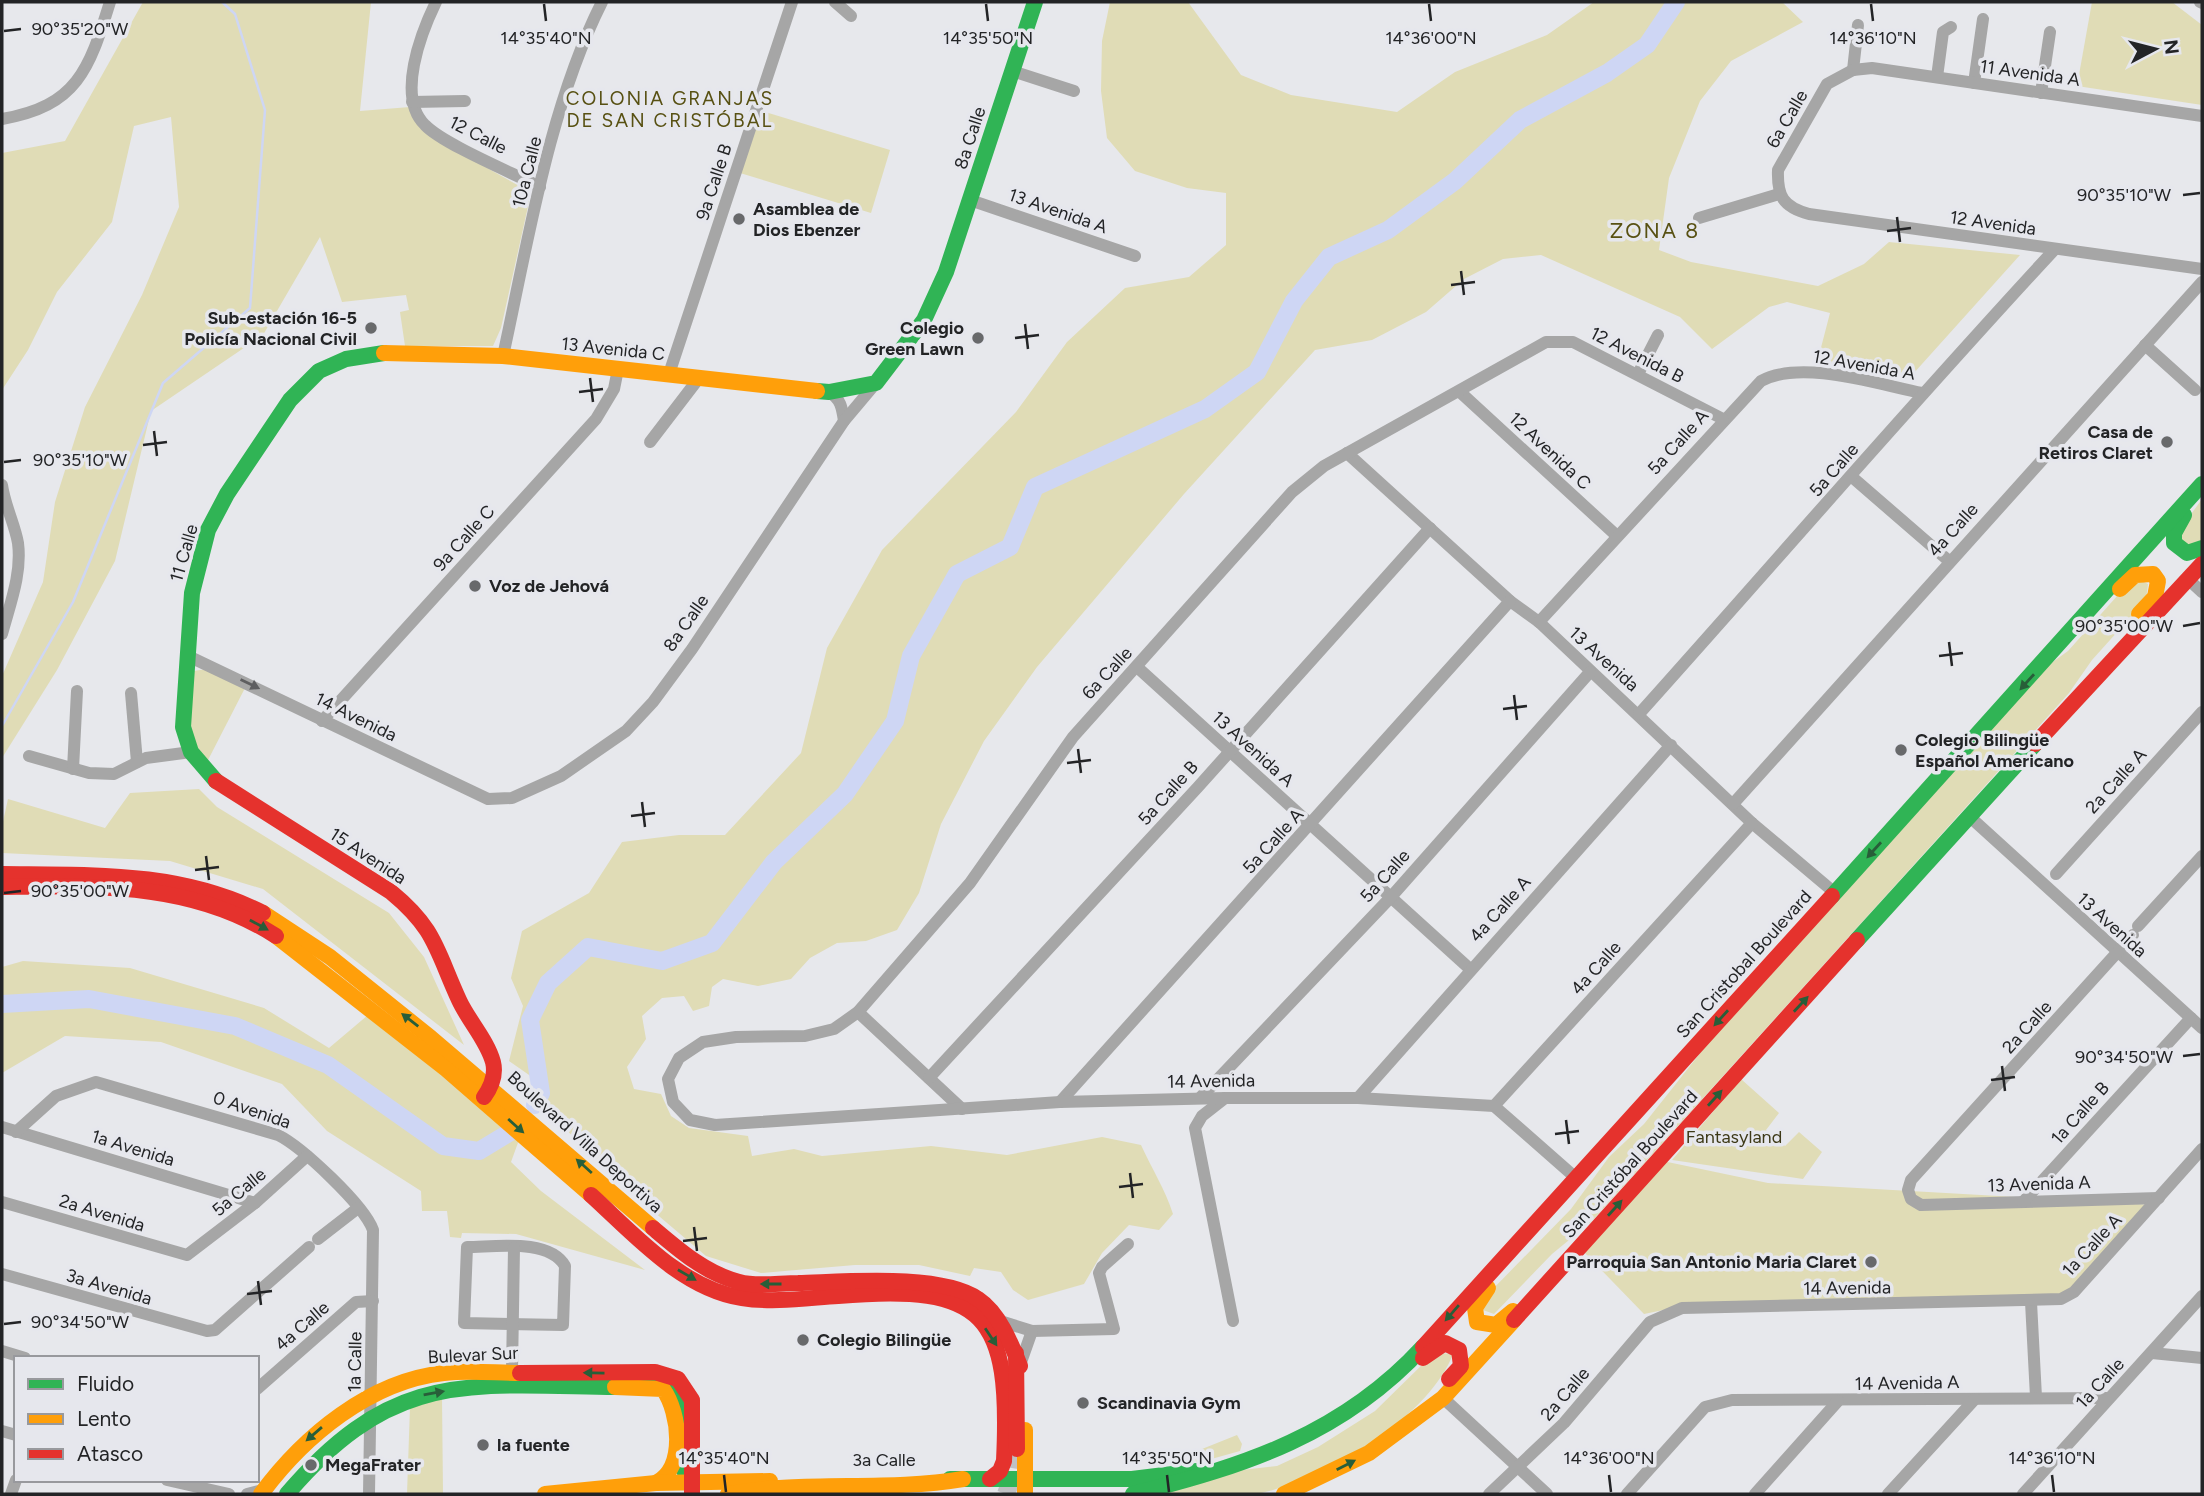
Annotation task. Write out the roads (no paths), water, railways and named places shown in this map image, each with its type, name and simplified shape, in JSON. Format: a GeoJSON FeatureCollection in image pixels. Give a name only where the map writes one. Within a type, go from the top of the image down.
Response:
{"type":"FeatureCollection","features":[{"type":"Feature","properties":{"kind":"main road","name":"8a Calle"},"geometry":{"type":"LineString","coordinates":[[876,383],[924,320],[946,272],[1032,3]]}},
{"type":"Feature","properties":{"kind":"main road","name":"13 Avenida C"},"geometry":{"type":"LineString","coordinates":[[346,359],[375,353],[412,352],[503,356],[829,392],[876,383]]}},
{"type":"Feature","properties":{"kind":"main road","name":"11 Calle"},"geometry":{"type":"LineString","coordinates":[[195,758],[183,727],[192,593],[208,530],[227,494],[290,400],[319,371],[346,359]]}},
{"type":"Feature","properties":{"kind":"main road","name":"San Cristobal Boulevard"},"geometry":{"type":"LineString","coordinates":[[1223,1467],[1292,1444],[1368,1400],[1420,1350],[1494,1266],[1549,1211],[2202,484]]}},
{"type":"Feature","properties":{"kind":"main road"},"geometry":{"type":"LineString","coordinates":[[2202,494],[2174,533],[2174,543],[2184,553],[2192,554],[2202,548]]}},
{"type":"Feature","properties":{"kind":"main road"},"geometry":{"type":"LineString","coordinates":[[1970,817],[2202,564]]}},
{"type":"Feature","properties":{"kind":"main road"},"geometry":{"type":"LineString","coordinates":[[2046,660],[2071,644],[2129,579],[2144,572],[2152,574],[2158,581],[2155,597],[2100,658],[2082,692]]}},
{"type":"Feature","properties":{"kind":"main road","name":"15 Avenida"},"geometry":{"type":"LineString","coordinates":[[195,758],[219,785],[391,891],[414,911],[439,947],[459,1000],[493,1062],[488,1091]]}},
{"type":"Feature","properties":{"kind":"main road","name":"San Cristóbal Boulevard"},"geometry":{"type":"LineString","coordinates":[[1284,1494],[1351,1463],[1393,1437],[1443,1398],[1970,817]]}},
{"type":"Feature","properties":{"kind":"main road","name":"Boulevard Villa Deportiva"},"geometry":{"type":"LineString","coordinates":[[2,874],[155,878],[210,897]]}},
{"type":"Feature","properties":{"kind":"main road","name":"Boulevard Villa Deportiva"},"geometry":{"type":"LineString","coordinates":[[2,887],[154,890],[249,905],[288,926],[685,1256],[721,1276],[741,1283],[874,1289],[955,1301],[972,1311],[993,1338],[1002,1359],[1006,1387],[1003,1467],[990,1479]]}},
{"type":"Feature","properties":{"kind":"main road"},"geometry":{"type":"LineString","coordinates":[[1549,1211],[1476,1304],[1474,1314],[1477,1322],[1496,1325],[1505,1319],[1554,1267],[1597,1228]]}},
{"type":"Feature","properties":{"kind":"main road","name":"Boulevard Villa Deportiva"},"geometry":{"type":"LineString","coordinates":[[874,1289],[940,1284],[976,1298],[997,1320],[1018,1359],[1024,1384],[1025,1487]]}},
{"type":"Feature","properties":{"kind":"main road"},"geometry":{"type":"LineString","coordinates":[[1368,1400],[1387,1390],[1437,1347],[1445,1343],[1459,1350],[1461,1366],[1393,1437]]}},
{"type":"Feature","properties":{"kind":"main road"},"geometry":{"type":"LineString","coordinates":[[1017,1449],[1018,1359]]}},
{"type":"Feature","properties":{"kind":"main road","name":"Bulevar Sur"},"geometry":{"type":"LineString","coordinates":[[257,1493],[293,1452],[326,1424],[371,1397],[417,1378],[443,1373],[512,1371],[640,1380]]}},
{"type":"Feature","properties":{"kind":"main road","name":"Bulevar Sur"},"geometry":{"type":"LineString","coordinates":[[287,1494],[311,1465],[371,1416],[408,1398],[457,1390],[640,1380],[666,1373],[684,1382],[692,1401],[689,1482]]}},
{"type":"Feature","properties":{"kind":"main road"},"geometry":{"type":"LineString","coordinates":[[640,1380],[669,1383],[680,1394],[689,1482]]}},
{"type":"Feature","properties":{"kind":"main road"},"geometry":{"type":"LineString","coordinates":[[640,1380],[663,1389],[670,1395],[674,1406],[674,1463],[668,1475],[656,1483]]}},
{"type":"Feature","properties":{"kind":"main road"},"geometry":{"type":"LineString","coordinates":[[1137,1494],[1202,1477],[1223,1467]]}},
{"type":"Feature","properties":{"kind":"main road","name":"3a Calle"},"geometry":{"type":"LineString","coordinates":[[545,1494],[689,1482],[784,1487],[990,1479],[1025,1487],[1053,1487],[1223,1467]]}},
{"type":"Feature","properties":{"kind":"main road"},"geometry":{"type":"LineString","coordinates":[[728,1494],[775,1486],[934,1486],[963,1479]]}},
{"type":"Feature","properties":{"kind":"street"},"geometry":{"type":"LineString","coordinates":[[2,119],[55,103],[78,79],[100,33],[110,2]]}},
{"type":"Feature","properties":{"kind":"street"},"geometry":{"type":"LineString","coordinates":[[436,2],[411,76],[412,102],[465,101]]}},
{"type":"Feature","properties":{"kind":"street","name":"10a Calle"},"geometry":{"type":"LineString","coordinates":[[503,356],[540,187],[562,103],[602,2]]}},
{"type":"Feature","properties":{"kind":"street","name":"9a Calle B"},"geometry":{"type":"LineString","coordinates":[[669,374],[792,2]]}},
{"type":"Feature","properties":{"kind":"street"},"geometry":{"type":"LineString","coordinates":[[835,2],[851,16]]}},
{"type":"Feature","properties":{"kind":"street"},"geometry":{"type":"LineString","coordinates":[[1974,83],[1983,19]]}},
{"type":"Feature","properties":{"kind":"street"},"geometry":{"type":"LineString","coordinates":[[1853,70],[1858,25]]}},
{"type":"Feature","properties":{"kind":"street"},"geometry":{"type":"LineString","coordinates":[[1937,77],[1943,32],[1951,27]]}},
{"type":"Feature","properties":{"kind":"street"},"geometry":{"type":"LineString","coordinates":[[2041,93],[2050,32]]}},
{"type":"Feature","properties":{"kind":"street","name":"11 Avenida A"},"geometry":{"type":"LineString","coordinates":[[1853,70],[1872,68],[2202,116]]}},
{"type":"Feature","properties":{"kind":"street","name":"6a Calle"},"geometry":{"type":"LineString","coordinates":[[1780,197],[1778,170],[1828,84],[1853,70]]}},
{"type":"Feature","properties":{"kind":"street"},"geometry":{"type":"LineString","coordinates":[[1012,71],[1074,91]]}},
{"type":"Feature","properties":{"kind":"street","name":"12 Calle"},"geometry":{"type":"LineString","coordinates":[[412,102],[423,124],[432,131],[540,187]]}},
{"type":"Feature","properties":{"kind":"street"},"geometry":{"type":"LineString","coordinates":[[1699,218],[1780,197]]}},
{"type":"Feature","properties":{"kind":"street","name":"12 Avenida"},"geometry":{"type":"LineString","coordinates":[[1780,197],[1794,210],[1809,214],[2202,269]]}},
{"type":"Feature","properties":{"kind":"street","name":"13 Avenida A"},"geometry":{"type":"LineString","coordinates":[[970,200],[1135,256]]}},
{"type":"Feature","properties":{"kind":"street","name":"5a Calle"},"geometry":{"type":"LineString","coordinates":[[1639,714],[1852,477],[1922,393],[2055,249]]}},
{"type":"Feature","properties":{"kind":"street","name":"4a Calle"},"geometry":{"type":"LineString","coordinates":[[1733,804],[2202,282]]}},
{"type":"Feature","properties":{"kind":"street"},"geometry":{"type":"LineString","coordinates":[[1638,374],[1658,335]]}},
{"type":"Feature","properties":{"kind":"street","name":"6a Calle"},"geometry":{"type":"LineString","coordinates":[[962,1109],[715,1125],[690,1120],[673,1102],[668,1079],[679,1058],[703,1042],[736,1037],[805,1036],[834,1029],[858,1012],[970,883],[1073,737],[1292,492],[1324,466],[1460,392],[1546,341],[1573,342]]}},
{"type":"Feature","properties":{"kind":"street","name":"12 Avenida B"},"geometry":{"type":"LineString","coordinates":[[1573,342],[1723,419]]}},
{"type":"Feature","properties":{"kind":"street"},"geometry":{"type":"LineString","coordinates":[[2146,345],[2195,390]]}},
{"type":"Feature","properties":{"kind":"street","name":"9a Calle C"},"geometry":{"type":"LineString","coordinates":[[322,721],[596,419],[614,389],[618,369]]}},
{"type":"Feature","properties":{"kind":"street","name":"12 Avenida A"},"geometry":{"type":"LineString","coordinates":[[1761,381],[1772,375],[1792,372],[1823,374],[1922,393]]}},
{"type":"Feature","properties":{"kind":"street"},"geometry":{"type":"LineString","coordinates":[[650,442],[699,378]]}},
{"type":"Feature","properties":{"kind":"street","name":"5a Calle A"},"geometry":{"type":"LineString","coordinates":[[1539,622],[1723,419],[1761,381]]}},
{"type":"Feature","properties":{"kind":"street","name":"8a Calle"},"geometry":{"type":"LineString","coordinates":[[512,798],[572,768],[626,731],[653,702],[692,649],[844,421],[876,383]]}},
{"type":"Feature","properties":{"kind":"street"},"geometry":{"type":"LineString","coordinates":[[829,392],[836,396],[844,421]]}},
{"type":"Feature","properties":{"kind":"street","name":"12 Avenida C"},"geometry":{"type":"LineString","coordinates":[[1460,392],[1617,536]]}},
{"type":"Feature","properties":{"kind":"street","name":"13 Avenida"},"geometry":{"type":"LineString","coordinates":[[1347,453],[1510,601],[1539,622],[1752,823],[1835,893]]}},
{"type":"Feature","properties":{"kind":"street"},"geometry":{"type":"LineString","coordinates":[[1852,477],[1949,561]]}},
{"type":"Feature","properties":{"kind":"street"},"geometry":{"type":"LineString","coordinates":[[2,485],[19,559],[2,634]]}},
{"type":"Feature","properties":{"kind":"street","name":"5a Calle B"},"geometry":{"type":"LineString","coordinates":[[929,1078],[1430,528]]}},
{"type":"Feature","properties":{"kind":"street"},"geometry":{"type":"LineString","coordinates":[[2188,579],[2202,592]]}},
{"type":"Feature","properties":{"kind":"street","name":"5a Calle A"},"geometry":{"type":"LineString","coordinates":[[1060,1102],[1510,601]]}},
{"type":"Feature","properties":{"kind":"street","name":"14 Avenida"},"geometry":{"type":"LineString","coordinates":[[188,656],[488,799],[512,798]]}},
{"type":"Feature","properties":{"kind":"street","name":"13 Avenida A"},"geometry":{"type":"LineString","coordinates":[[1137,667],[1470,969]]}},
{"type":"Feature","properties":{"kind":"street","name":"5a Calle"},"geometry":{"type":"LineString","coordinates":[[1200,1098],[1391,897],[1590,672]]}},
{"type":"Feature","properties":{"kind":"street"},"geometry":{"type":"LineString","coordinates":[[73,769],[76,691]]}},
{"type":"Feature","properties":{"kind":"street"},"geometry":{"type":"LineString","coordinates":[[131,692],[137,762]]}},
{"type":"Feature","properties":{"kind":"street","name":"2a Calle A"},"geometry":{"type":"LineString","coordinates":[[2056,874],[2202,712]]}},
{"type":"Feature","properties":{"kind":"street","name":"4a Calle A"},"geometry":{"type":"LineString","coordinates":[[1358,1098],[1671,745]]}},
{"type":"Feature","properties":{"kind":"street"},"geometry":{"type":"LineString","coordinates":[[29,756],[73,769],[114,774],[137,762],[195,758]]}},
{"type":"Feature","properties":{"kind":"street","name":"13 Avenida"},"geometry":{"type":"LineString","coordinates":[[1970,817],[2202,1028]]}},
{"type":"Feature","properties":{"kind":"street","name":"4a Calle"},"geometry":{"type":"LineString","coordinates":[[1494,1106],[1752,823]]}},
{"type":"Feature","properties":{"kind":"street","name":"2a Calle"},"geometry":{"type":"LineString","coordinates":[[1921,1205],[1911,1199],[1908,1190],[1912,1180],[2118,953],[2202,856]]}},
{"type":"Feature","properties":{"kind":"street"},"geometry":{"type":"LineString","coordinates":[[858,1012],[962,1109]]}},
{"type":"Feature","properties":{"kind":"street","name":"1a Calle B"},"geometry":{"type":"LineString","coordinates":[[2023,1202],[2191,1018]]}},
{"type":"Feature","properties":{"kind":"street","name":"0 Avenida"},"geometry":{"type":"LineString","coordinates":[[16,1132],[56,1096],[84,1084],[110,1084],[278,1135],[293,1143],[358,1208],[373,1230]]}},
{"type":"Feature","properties":{"kind":"street","name":"14 Avenida"},"geometry":{"type":"LineString","coordinates":[[962,1109],[1060,1102],[1200,1098],[1358,1098],[1494,1106]]}},
{"type":"Feature","properties":{"kind":"street"},"geometry":{"type":"LineString","coordinates":[[1225,1098],[1202,1116],[1195,1128],[1233,1321]]}},
{"type":"Feature","properties":{"kind":"street"},"geometry":{"type":"LineString","coordinates":[[1494,1106],[1576,1178]]}},
{"type":"Feature","properties":{"kind":"street","name":"1a Avenida"},"geometry":{"type":"LineString","coordinates":[[2,1127],[255,1203]]}},
{"type":"Feature","properties":{"kind":"street","name":"1a Calle A"},"geometry":{"type":"LineString","coordinates":[[2031,1302],[2061,1299],[2074,1292],[2202,1149]]}},
{"type":"Feature","properties":{"kind":"street","name":"5a Calle"},"geometry":{"type":"LineString","coordinates":[[192,1254],[307,1156]]}},
{"type":"Feature","properties":{"kind":"street","name":"13 Avenida A"},"geometry":{"type":"LineString","coordinates":[[1921,1205],[2159,1198]]}},
{"type":"Feature","properties":{"kind":"street","name":"2a Avenida"},"geometry":{"type":"LineString","coordinates":[[2,1202],[181,1255],[192,1254]]}},
{"type":"Feature","properties":{"kind":"street","name":"3a Avenida"},"geometry":{"type":"LineString","coordinates":[[2,1275],[207,1332],[215,1330],[313,1243],[358,1208]]}},
{"type":"Feature","properties":{"kind":"street","name":"1a Calle"},"geometry":{"type":"LineString","coordinates":[[369,1494],[373,1230]]}},
{"type":"Feature","properties":{"kind":"street"},"geometry":{"type":"LineString","coordinates":[[997,1320],[1032,1331],[1114,1329],[1099,1273],[1102,1267],[1128,1244]]}},
{"type":"Feature","properties":{"kind":"street"},"geometry":{"type":"LineString","coordinates":[[467,1247],[542,1249],[561,1259],[565,1266],[564,1325],[513,1324],[464,1323],[467,1247]]}},
{"type":"Feature","properties":{"kind":"street"},"geometry":{"type":"LineString","coordinates":[[512,1371],[514,1248]]}},
{"type":"Feature","properties":{"kind":"street","name":"1a Calle"},"geometry":{"type":"LineString","coordinates":[[2023,1494],[2202,1296]]}},
{"type":"Feature","properties":{"kind":"street","name":"4a Calle"},"geometry":{"type":"LineString","coordinates":[[259,1387],[356,1302],[373,1301]]}},
{"type":"Feature","properties":{"kind":"street"},"geometry":{"type":"LineString","coordinates":[[2031,1302],[2036,1397]]}},
{"type":"Feature","properties":{"kind":"street","name":"14 Avenida"},"geometry":{"type":"LineString","coordinates":[[1664,1314],[1682,1308],[2031,1302]]}},
{"type":"Feature","properties":{"kind":"street","name":"2a Calle"},"geometry":{"type":"LineString","coordinates":[[1489,1494],[1519,1469],[1564,1423],[1650,1322],[1664,1314]]}},
{"type":"Feature","properties":{"kind":"street"},"geometry":{"type":"LineString","coordinates":[[1018,1359],[1032,1331]]}},
{"type":"Feature","properties":{"kind":"street"},"geometry":{"type":"LineString","coordinates":[[2152,1353],[2202,1358]]}},
{"type":"Feature","properties":{"kind":"street"},"geometry":{"type":"LineString","coordinates":[[1443,1398],[1547,1494]]}},
{"type":"Feature","properties":{"kind":"street","name":"14 Avenida A"},"geometry":{"type":"LineString","coordinates":[[1627,1494],[1705,1407],[1732,1400],[2109,1398]]}},
{"type":"Feature","properties":{"kind":"street"},"geometry":{"type":"LineString","coordinates":[[1888,1494],[1976,1399]]}},
{"type":"Feature","properties":{"kind":"street"},"geometry":{"type":"LineString","coordinates":[[1755,1494],[1838,1401]]}},
{"type":"Feature","properties":{"kind":"street"},"geometry":{"type":"LineString","coordinates":[[179,1489],[229,1494]]}},
{"type":"Feature","properties":{"kind":"waterway"},"geometry":{"type":"LineString","coordinates":[[2,726],[73,602],[163,383],[250,308],[265,110],[235,14],[222,2]]}},
{"type":"Feature","properties":{"kind":"waterway"},"geometry":{"type":"LineString","coordinates":[[535,1105],[541,1093],[530,1020],[548,983],[588,947],[662,961],[712,943],[774,862],[845,794],[895,721],[911,656],[957,574],[1010,547],[1035,487],[1205,409],[1257,372],[1294,301],[1329,257],[1388,230],[1455,181],[1520,120],[1607,73],[1647,45],[1676,2]]}},
{"type":"Feature","properties":{"kind":"waterway"},"geometry":{"type":"LineString","coordinates":[[2,1004],[89,999],[235,1026],[328,1065],[443,1146],[479,1151],[512,1131]]}},
{"type":"Feature","properties":{"kind":"tunnel"},"geometry":{"type":"LineString","coordinates":[[1006,1494],[1013,1475],[1017,1449]]}},
{"type":"Feature","properties":{"kind":"place","name":"Asamblea de Dios Ebenzer"},"geometry":{"type":"Point","coordinates":[739,219]}},
{"type":"Feature","properties":{"kind":"place","name":"Sub-estación 16-5 Policía Nacional Civil"},"geometry":{"type":"Point","coordinates":[371,328]}},
{"type":"Feature","properties":{"kind":"place","name":"Colegio Green Lawn"},"geometry":{"type":"Point","coordinates":[978,338]}},
{"type":"Feature","properties":{"kind":"place","name":"Casa de Retiros Claret"},"geometry":{"type":"Point","coordinates":[2167,442]}},
{"type":"Feature","properties":{"kind":"place","name":"Voz de Jehová"},"geometry":{"type":"Point","coordinates":[475,586]}},
{"type":"Feature","properties":{"kind":"place","name":"Colegio Bilingüe Español Americano"},"geometry":{"type":"Point","coordinates":[1901,750]}},
{"type":"Feature","properties":{"kind":"place","name":"Parroquia San Antonio Maria Claret"},"geometry":{"type":"Point","coordinates":[1871,1262]}},
{"type":"Feature","properties":{"kind":"place","name":"Colegio Bilingüe"},"geometry":{"type":"Point","coordinates":[803,1340]}},
{"type":"Feature","properties":{"kind":"place","name":"Scandinavia Gym"},"geometry":{"type":"Point","coordinates":[1083,1403]}},
{"type":"Feature","properties":{"kind":"place","name":"la fuente"},"geometry":{"type":"Point","coordinates":[483,1445]}},
{"type":"Feature","properties":{"kind":"place","name":"MegaFrater"},"geometry":{"type":"Point","coordinates":[311,1465]}},
{"type":"Feature","properties":{"kind":"district","name":"COLONIA GRANJAS DE SAN CRISTÓBAL"},"geometry":{"type":"Point","coordinates":[670,109]}},
{"type":"Feature","properties":{"kind":"district","name":"ZONA 8"},"geometry":{"type":"Point","coordinates":[1655,230]}},
{"type":"Feature","properties":{"kind":"park label","name":"Fantasyland"},"geometry":{"type":"Point","coordinates":[1734,1137]}}]}
